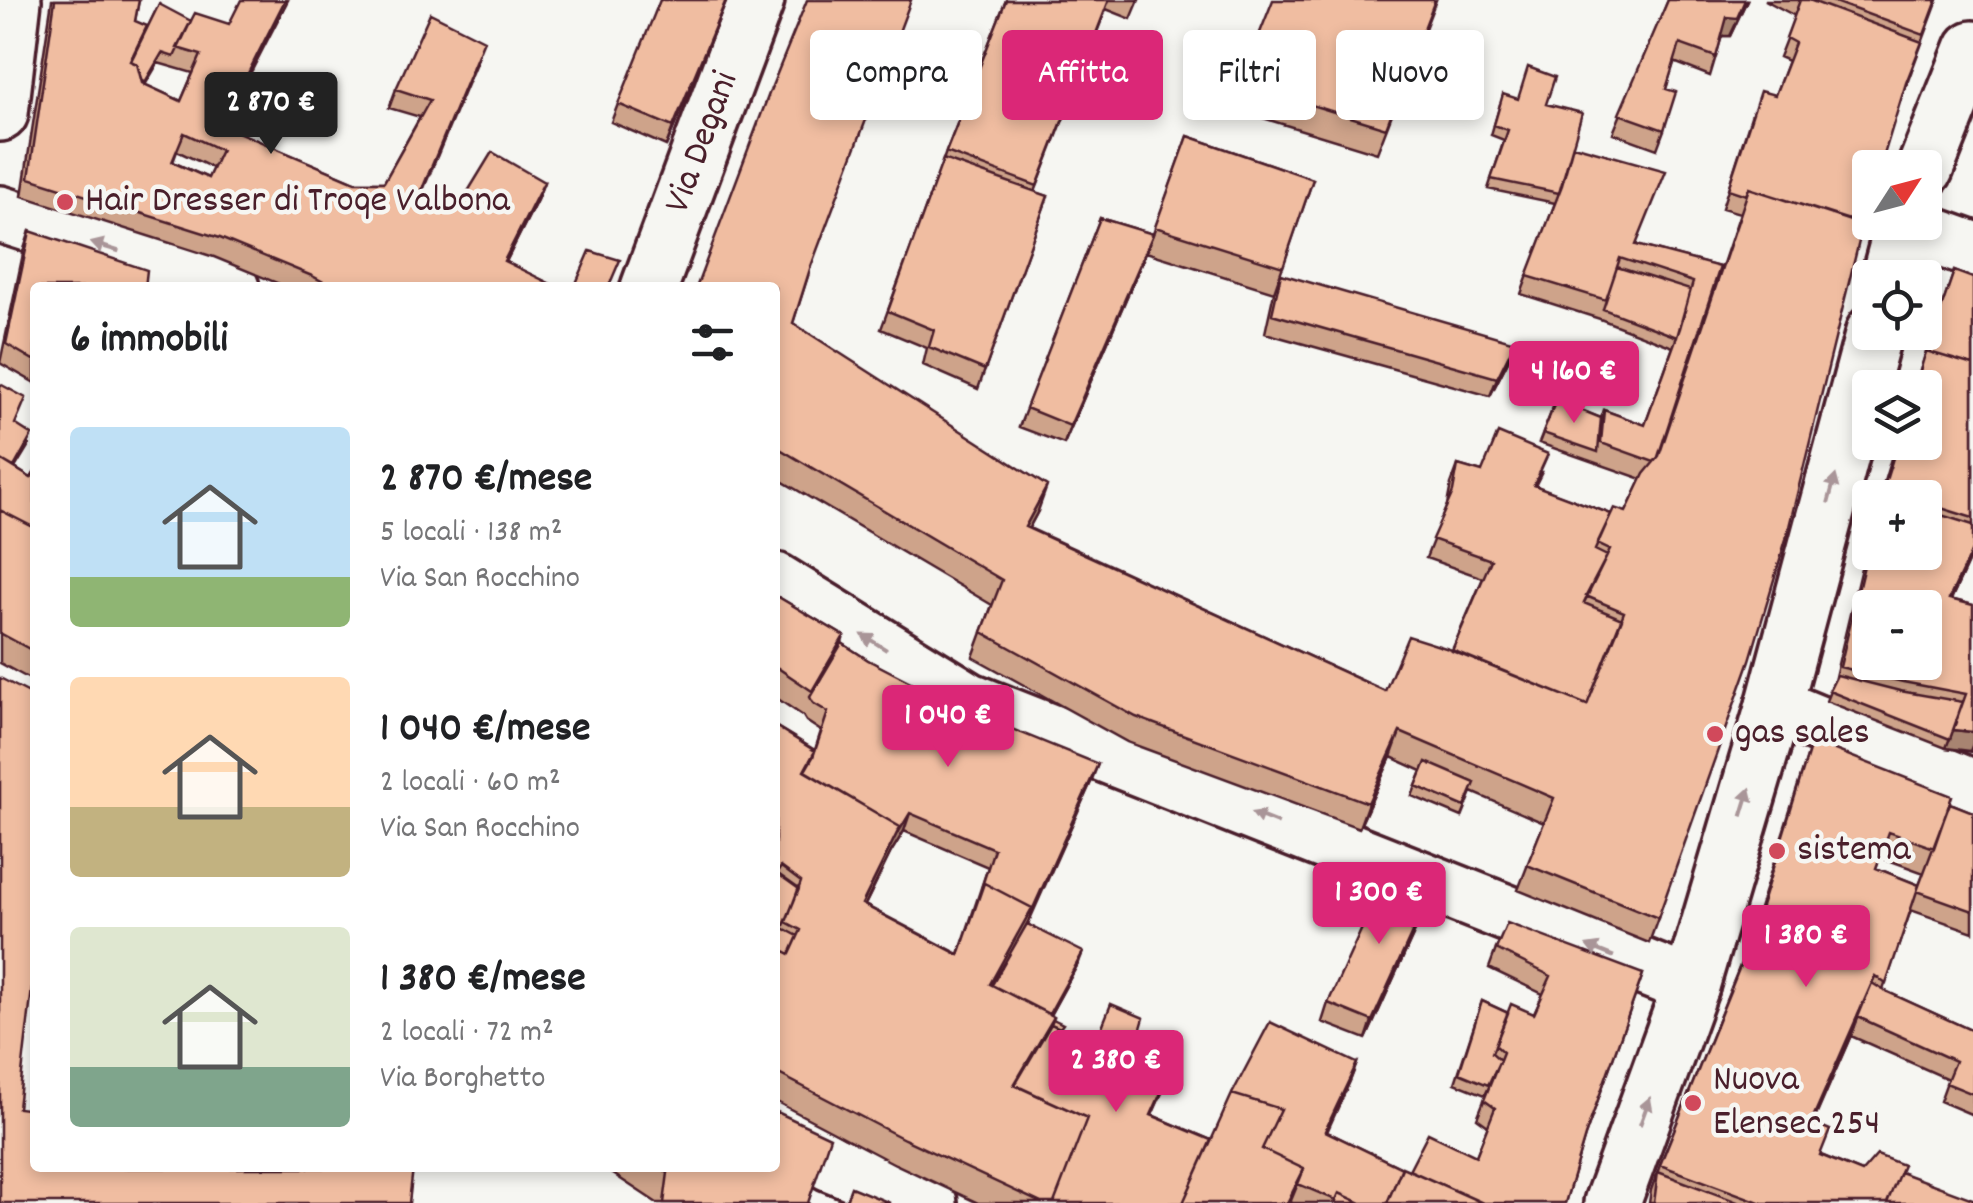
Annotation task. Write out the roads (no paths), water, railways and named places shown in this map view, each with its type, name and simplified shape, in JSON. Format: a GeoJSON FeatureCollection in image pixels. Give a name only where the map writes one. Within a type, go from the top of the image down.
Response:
{"type":"FeatureCollection","features":[{"type":"Feature","properties":{"kind":"street"},"geometry":{"type":"LineString","coordinates":[[0,113],[13,0]]}},
{"type":"Feature","properties":{"kind":"street","name":"Via Degani"},"geometry":{"type":"LineString","coordinates":[[651,282],[756,0]]}},
{"type":"Feature","properties":{"kind":"street"},"geometry":{"type":"LineString","coordinates":[[1933,150],[1973,50]]}},
{"type":"Feature","properties":{"kind":"street"},"geometry":{"type":"LineString","coordinates":[[0,214],[211,282]]}},
{"type":"Feature","properties":{"kind":"street"},"geometry":{"type":"LineString","coordinates":[[1942,238],[1973,250]]}},
{"type":"Feature","properties":{"kind":"street"},"geometry":{"type":"LineString","coordinates":[[1612,1203],[1690,986],[1774,706],[1869,350]]}},
{"type":"Feature","properties":{"kind":"street"},"geometry":{"type":"LineString","coordinates":[[780,584],[968,700],[1690,986]]}},
{"type":"Feature","properties":{"kind":"street"},"geometry":{"type":"LineString","coordinates":[[1774,706],[1973,788]]}},
{"type":"Feature","properties":{"kind":"street"},"geometry":{"type":"LineString","coordinates":[[780,1136],[825,1183],[929,1203]]}},
{"type":"Feature","properties":{"kind":"place","name":"Hair Dresser di Troqe Valbona"},"geometry":{"type":"Point","coordinates":[65,202]}},
{"type":"Feature","properties":{"kind":"place","name":"gas sales"},"geometry":{"type":"Point","coordinates":[1715,734]}},
{"type":"Feature","properties":{"kind":"place","name":"sistema"},"geometry":{"type":"Point","coordinates":[1777,851]}},
{"type":"Feature","properties":{"kind":"place","name":"Nuova Elensec 254"},"geometry":{"type":"Point","coordinates":[1693,1103]}}]}
